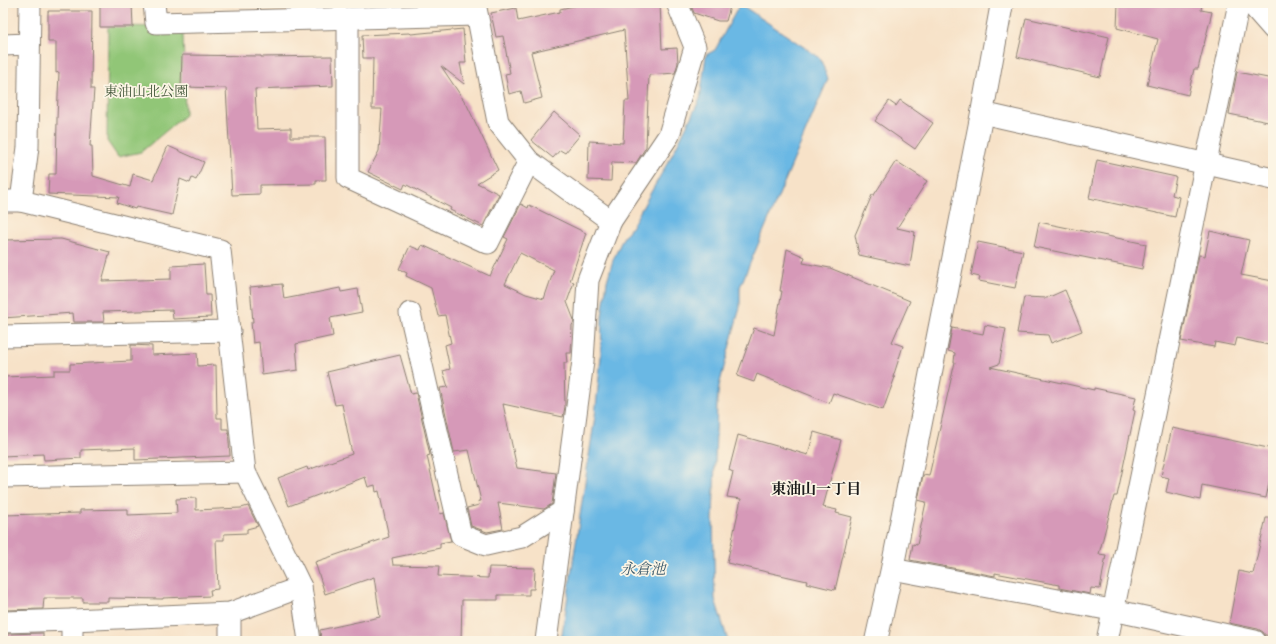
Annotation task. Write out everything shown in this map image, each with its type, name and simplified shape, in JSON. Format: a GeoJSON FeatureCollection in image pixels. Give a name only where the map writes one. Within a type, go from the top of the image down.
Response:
{"type":"FeatureCollection","features":[{"type":"Feature","properties":{"kind":"street"},"geometry":{"type":"LineString","coordinates":[[30,3],[28,147],[12,201],[220,250],[246,472],[301,587],[309,641]]}},
{"type":"Feature","properties":{"kind":"street"},"geometry":{"type":"LineString","coordinates":[[154,3],[156,23],[348,18],[476,9],[498,122],[529,161],[611,221]]}},
{"type":"Feature","properties":{"kind":"street"},"geometry":{"type":"LineString","coordinates":[[546,641],[583,361],[588,280],[611,221],[669,135],[695,47],[676,3]]}},
{"type":"Feature","properties":{"kind":"street"},"geometry":{"type":"LineString","coordinates":[[876,641],[892,569],[982,113],[1002,3]]}},
{"type":"Feature","properties":{"kind":"street"},"geometry":{"type":"LineString","coordinates":[[1108,641],[1239,3]]}},
{"type":"Feature","properties":{"kind":"street"},"geometry":{"type":"LineString","coordinates":[[1251,3],[1273,28]]}},
{"type":"Feature","properties":{"kind":"street"},"geometry":{"type":"LineString","coordinates":[[348,18],[348,178],[488,243],[529,161]]}},
{"type":"Feature","properties":{"kind":"street"},"geometry":{"type":"LineString","coordinates":[[3,46],[30,44]]}},
{"type":"Feature","properties":{"kind":"street"},"geometry":{"type":"LineString","coordinates":[[982,113],[1273,178]]}},
{"type":"Feature","properties":{"kind":"street"},"geometry":{"type":"LineString","coordinates":[[410,313],[461,535],[486,546],[522,537],[562,511]]}},
{"type":"Feature","properties":{"kind":"street"},"geometry":{"type":"LineString","coordinates":[[3,336],[230,331]]}},
{"type":"Feature","properties":{"kind":"street"},"geometry":{"type":"LineString","coordinates":[[3,477],[246,472]]}},
{"type":"Feature","properties":{"kind":"street"},"geometry":{"type":"LineString","coordinates":[[892,569],[1114,611],[1255,641]]}},
{"type":"Feature","properties":{"kind":"street"},"geometry":{"type":"LineString","coordinates":[[3,622],[230,613],[301,587]]}},
{"type":"Feature","properties":{"kind":"street"},"geometry":{"type":"LineString","coordinates":[[230,613],[230,641]]}},
{"type":"Feature","properties":{"kind":"street"},"geometry":{"type":"LineString","coordinates":[[72,620],[72,641]]}},
{"type":"Feature","properties":{"kind":"green space","name":"東油山北公園"},"geometry":{"type":"Polygon","coordinates":[[[108,26],[183,27],[185,115],[141,152],[118,157],[107,141],[108,26]]]}},
{"type":"Feature","properties":{"kind":"water","name":"永倉池"},"geometry":{"type":"Polygon","coordinates":[[[740,4],[820,58],[828,79],[740,287],[740,307],[719,386],[717,403],[713,519],[715,599],[728,641],[561,641],[595,416],[601,357],[602,316],[607,281],[613,260],[623,238],[632,226],[673,153],[700,99],[706,55],[715,50],[740,4]]]}},
{"type":"Feature","properties":{"kind":"building"},"geometry":{"type":"Polygon","coordinates":[[[100,3],[132,3],[133,27],[100,27],[100,3]]]}},
{"type":"Feature","properties":{"kind":"building"},"geometry":{"type":"Polygon","coordinates":[[[588,3],[660,3],[662,49],[677,48],[678,63],[675,73],[649,75],[646,147],[636,163],[612,162],[611,181],[588,180],[589,141],[623,143],[625,101],[629,101],[624,30],[531,52],[542,98],[524,103],[521,91],[509,94],[505,74],[510,73],[503,36],[496,37],[491,13],[516,8],[518,21],[560,12],[560,9],[588,3]]]}},
{"type":"Feature","properties":{"kind":"building"},"geometry":{"type":"Polygon","coordinates":[[[690,3],[731,3],[726,21],[718,21],[694,13],[690,3]]]}},
{"type":"Feature","properties":{"kind":"building"},"geometry":{"type":"Polygon","coordinates":[[[1118,3],[1193,3],[1202,5],[1201,10],[1212,12],[1198,69],[1194,69],[1188,95],[1147,85],[1158,39],[1117,28],[1118,3]]]}},
{"type":"Feature","properties":{"kind":"building"},"geometry":{"type":"Polygon","coordinates":[[[48,11],[92,11],[91,89],[94,89],[90,146],[92,146],[93,176],[130,187],[133,174],[153,180],[168,146],[204,162],[196,180],[192,178],[190,183],[180,179],[172,215],[136,207],[135,209],[117,203],[119,197],[48,194],[49,174],[56,174],[59,72],[56,73],[56,42],[48,42],[48,11]]]}},
{"type":"Feature","properties":{"kind":"building"},"geometry":{"type":"Polygon","coordinates":[[[1026,18],[1109,37],[1100,77],[1017,57],[1026,18]]]}},
{"type":"Feature","properties":{"kind":"building"},"geometry":{"type":"Polygon","coordinates":[[[463,29],[466,63],[460,63],[464,84],[441,66],[467,105],[498,170],[477,183],[499,194],[483,226],[450,210],[451,208],[405,184],[403,189],[368,172],[379,151],[382,109],[372,109],[373,58],[363,58],[362,35],[411,34],[463,29]]]}},
{"type":"Feature","properties":{"kind":"building"},"geometry":{"type":"Polygon","coordinates":[[[182,55],[261,57],[332,56],[333,86],[255,89],[257,129],[291,128],[291,137],[325,137],[326,180],[316,180],[316,184],[260,185],[260,194],[232,195],[226,88],[181,87],[182,55]]]}},
{"type":"Feature","properties":{"kind":"building"},"geometry":{"type":"Polygon","coordinates":[[[1237,72],[1273,79],[1273,123],[1229,114],[1237,72]]]}},
{"type":"Feature","properties":{"kind":"building"},"geometry":{"type":"Polygon","coordinates":[[[900,100],[933,123],[915,149],[875,121],[889,101],[896,106],[900,100]]]}},
{"type":"Feature","properties":{"kind":"building"},"geometry":{"type":"Polygon","coordinates":[[[554,112],[580,135],[565,153],[560,150],[553,158],[531,140],[554,112]]]}},
{"type":"Feature","properties":{"kind":"building"},"geometry":{"type":"Polygon","coordinates":[[[1097,160],[1176,177],[1172,195],[1179,197],[1175,217],[1089,198],[1097,160]]]}},
{"type":"Feature","properties":{"kind":"building"},"geometry":{"type":"Polygon","coordinates":[[[896,161],[927,181],[897,228],[915,232],[910,266],[859,255],[855,235],[872,195],[874,195],[896,161]]]}},
{"type":"Feature","properties":{"kind":"building"},"geometry":{"type":"Polygon","coordinates":[[[521,204],[528,208],[529,205],[586,233],[570,281],[574,282],[567,302],[574,320],[572,325],[571,353],[566,353],[567,363],[564,363],[565,407],[563,417],[503,404],[517,468],[556,473],[552,504],[544,509],[498,503],[503,529],[487,532],[471,526],[467,508],[479,505],[478,501],[481,501],[469,450],[454,452],[440,388],[448,387],[443,371],[450,369],[445,345],[451,343],[445,315],[438,316],[431,288],[406,276],[407,273],[399,269],[410,246],[420,250],[422,245],[490,276],[508,239],[504,237],[521,204]],[[520,253],[505,284],[526,294],[544,299],[554,270],[520,253]]]}},
{"type":"Feature","properties":{"kind":"building"},"geometry":{"type":"Polygon","coordinates":[[[1039,222],[1146,244],[1142,269],[1034,247],[1039,222]]]}},
{"type":"Feature","properties":{"kind":"building"},"geometry":{"type":"Polygon","coordinates":[[[1210,231],[1249,240],[1241,275],[1273,281],[1273,346],[1237,338],[1235,346],[1215,342],[1214,347],[1181,341],[1199,255],[1205,256],[1210,231]]]}},
{"type":"Feature","properties":{"kind":"building"},"geometry":{"type":"Polygon","coordinates":[[[61,239],[110,252],[102,281],[171,279],[171,266],[204,264],[206,295],[210,295],[211,317],[173,319],[172,310],[103,312],[104,322],[74,322],[73,313],[3,318],[3,240],[61,239]]]}},
{"type":"Feature","properties":{"kind":"building"},"geometry":{"type":"Polygon","coordinates":[[[978,242],[1023,251],[1015,288],[979,281],[980,277],[971,275],[978,242]]]}},
{"type":"Feature","properties":{"kind":"building"},"geometry":{"type":"Polygon","coordinates":[[[787,249],[805,257],[803,263],[830,268],[910,301],[892,342],[903,346],[893,377],[895,377],[883,410],[833,393],[829,403],[757,374],[754,382],[737,376],[754,328],[774,335],[782,291],[780,291],[787,249]]]}},
{"type":"Feature","properties":{"kind":"building"},"geometry":{"type":"Polygon","coordinates":[[[282,284],[284,299],[340,288],[341,292],[358,289],[362,312],[330,318],[333,336],[296,344],[298,370],[262,375],[259,342],[253,343],[250,287],[282,284]]]}},
{"type":"Feature","properties":{"kind":"building"},"geometry":{"type":"Polygon","coordinates":[[[1065,290],[1082,331],[1051,343],[1048,335],[1017,333],[1024,297],[1047,298],[1065,290]]]}},
{"type":"Feature","properties":{"kind":"building"},"geometry":{"type":"Polygon","coordinates":[[[985,325],[1006,329],[999,364],[990,367],[1094,390],[1094,388],[1136,397],[1133,410],[1135,411],[1117,496],[1114,496],[1099,554],[1106,555],[1100,589],[1091,588],[1090,594],[1059,588],[1059,585],[995,573],[995,576],[910,560],[913,544],[917,545],[926,502],[918,500],[923,475],[929,476],[955,362],[955,353],[948,351],[952,328],[983,334],[985,325]]]}},
{"type":"Feature","properties":{"kind":"building"},"geometry":{"type":"Polygon","coordinates":[[[131,345],[152,346],[152,355],[197,353],[198,366],[216,365],[217,418],[222,418],[222,429],[228,429],[230,456],[135,460],[135,448],[81,450],[81,458],[44,460],[43,454],[3,456],[3,377],[54,375],[54,370],[70,370],[70,364],[131,361],[131,345]]]}},
{"type":"Feature","properties":{"kind":"building"},"geometry":{"type":"Polygon","coordinates":[[[400,355],[411,394],[416,393],[430,455],[427,456],[440,514],[444,513],[451,541],[440,543],[440,548],[392,558],[393,565],[439,566],[438,576],[488,578],[489,567],[535,568],[534,589],[529,589],[529,595],[498,595],[498,600],[462,600],[461,641],[321,641],[320,630],[380,617],[374,577],[325,594],[315,562],[389,537],[379,491],[376,492],[375,485],[368,487],[365,477],[289,506],[278,478],[307,467],[308,470],[352,454],[342,404],[335,405],[327,372],[400,355]]]}},
{"type":"Feature","properties":{"kind":"building"},"geometry":{"type":"Polygon","coordinates":[[[1172,428],[1273,449],[1273,464],[1266,498],[1202,485],[1200,500],[1166,492],[1169,478],[1161,476],[1172,428]]]}},
{"type":"Feature","properties":{"kind":"building"},"geometry":{"type":"Polygon","coordinates":[[[814,432],[841,440],[823,507],[837,510],[836,513],[852,517],[835,590],[806,583],[807,581],[727,563],[741,499],[727,497],[733,472],[729,470],[738,435],[808,455],[814,432]]]}},
{"type":"Feature","properties":{"kind":"building"},"geometry":{"type":"Polygon","coordinates":[[[196,498],[196,510],[241,508],[248,506],[258,526],[247,529],[247,533],[224,534],[224,540],[216,540],[218,589],[210,590],[211,596],[163,599],[108,598],[108,602],[83,602],[83,598],[44,598],[43,609],[6,610],[6,599],[3,598],[3,515],[80,513],[80,510],[128,509],[128,515],[177,513],[176,499],[196,498]]]}},
{"type":"Feature","properties":{"kind":"building"},"geometry":{"type":"Polygon","coordinates":[[[1266,518],[1273,518],[1273,636],[1265,635],[1258,629],[1229,623],[1239,571],[1253,574],[1266,518]]]}},
{"type":"Feature","properties":{"kind":"building"},"geometry":{"type":"Polygon","coordinates":[[[43,633],[43,641],[7,641],[7,634],[43,633]]]}},
{"type":"Feature","properties":{"kind":"district","name":"東油山一丁目"},"geometry":{"type":"Point","coordinates":[816,489]}}]}
